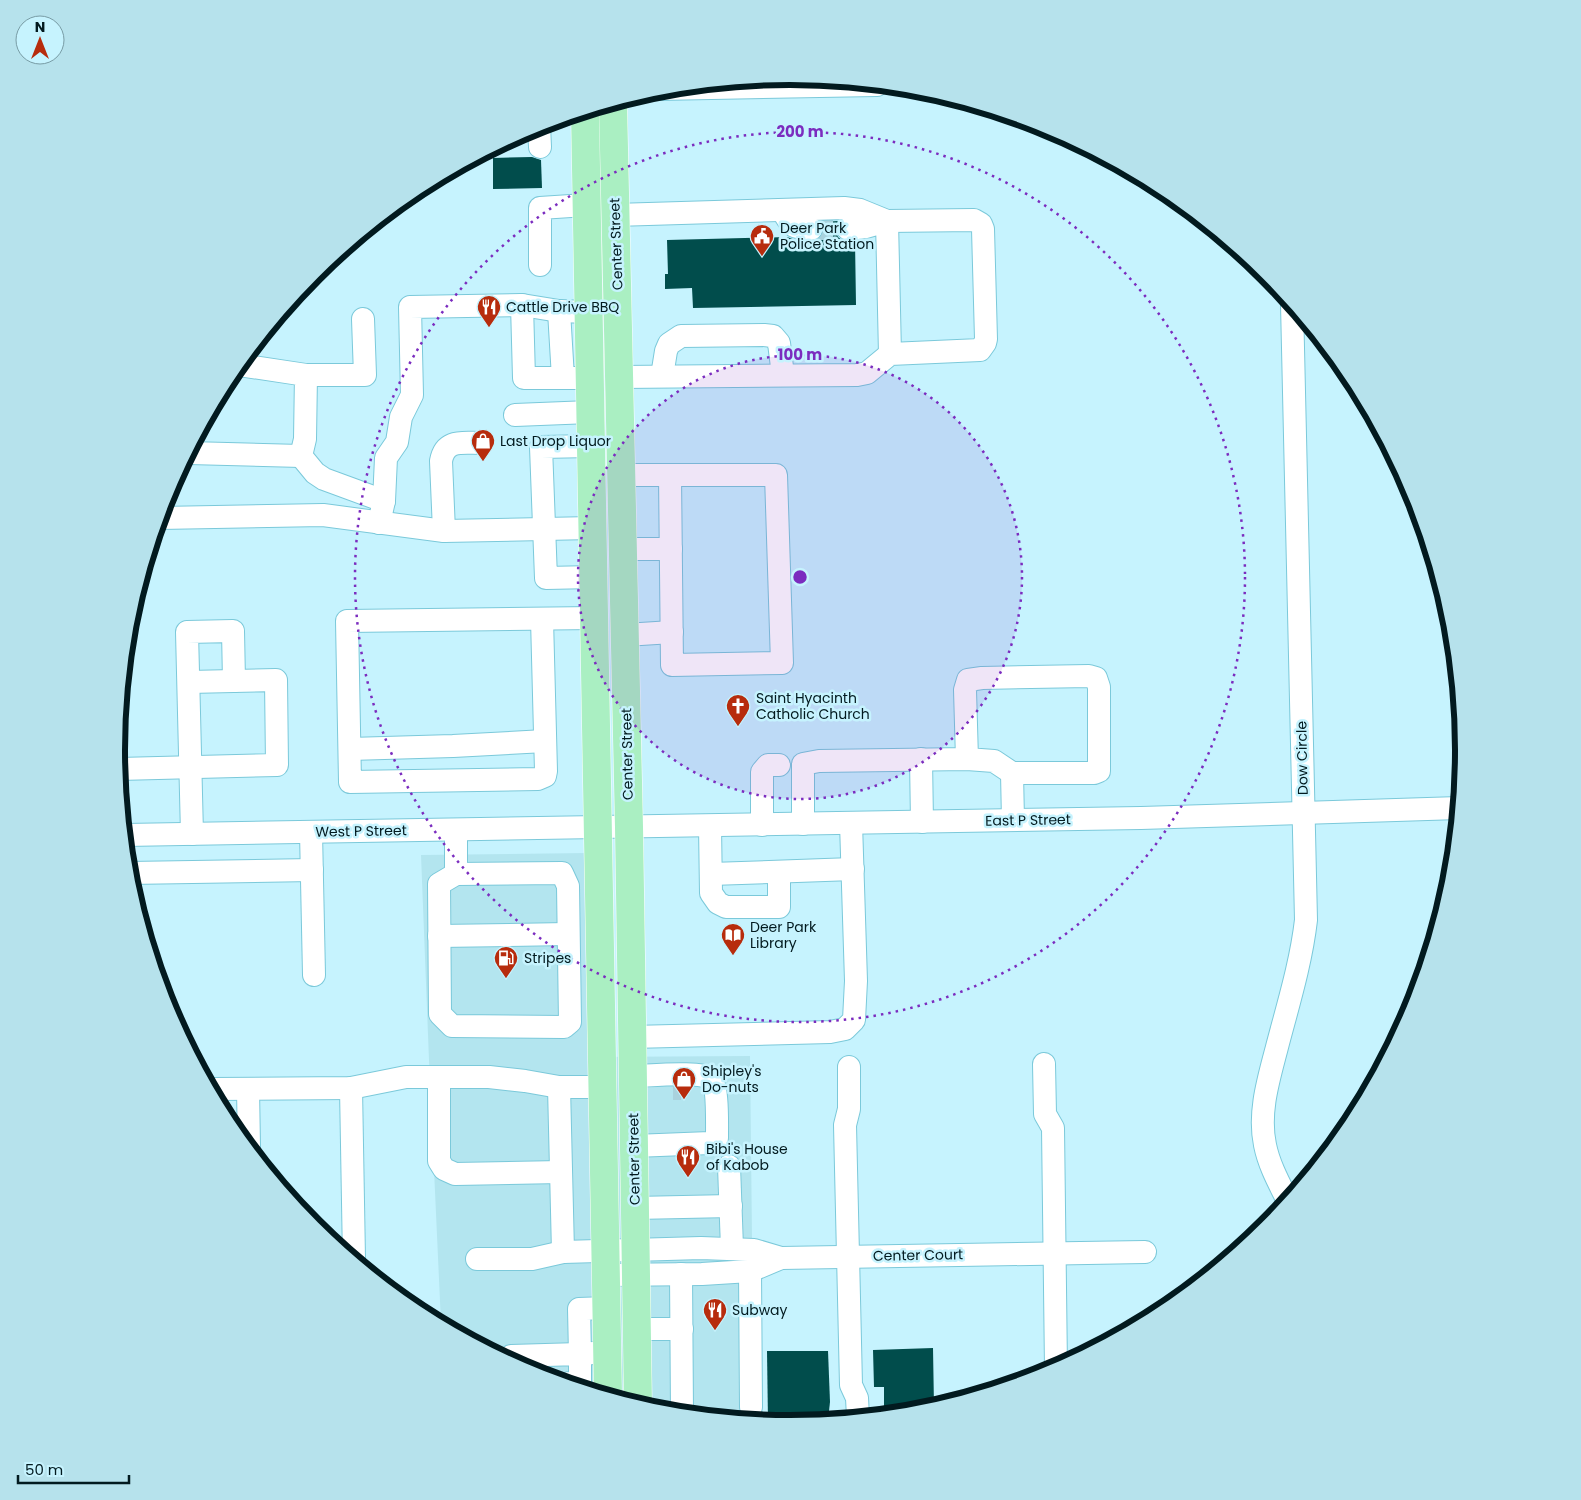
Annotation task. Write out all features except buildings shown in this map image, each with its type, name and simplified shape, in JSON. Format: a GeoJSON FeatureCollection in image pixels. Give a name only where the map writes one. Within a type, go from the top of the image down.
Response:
{"type":"FeatureCollection","features":[{"type":"Feature","properties":{"kind":"main road","name":"Center Street"},"geometry":{"type":"LineString","coordinates":[[613,109],[629,827],[638,1397]]}},
{"type":"Feature","properties":{"kind":"main road","name":"Center Street"},"geometry":{"type":"LineString","coordinates":[[584,118],[608,1389]]}},
{"type":"Feature","properties":{"kind":"main road"},"geometry":{"type":"LineString","coordinates":[[586,210],[615,214]]}},
{"type":"Feature","properties":{"kind":"main road"},"geometry":{"type":"LineString","coordinates":[[588,315],[619,317]]}},
{"type":"Feature","properties":{"kind":"main road"},"geometry":{"type":"LineString","coordinates":[[589,378],[620,377]]}},
{"type":"Feature","properties":{"kind":"main road"},"geometry":{"type":"LineString","coordinates":[[592,528],[623,538]]}},
{"type":"Feature","properties":{"kind":"main road"},"geometry":{"type":"LineString","coordinates":[[594,625],[625,634]]}},
{"type":"Feature","properties":{"kind":"street"},"geometry":{"type":"LineString","coordinates":[[733,88],[829,86]]}},
{"type":"Feature","properties":{"kind":"street"},"geometry":{"type":"LineString","coordinates":[[540,265],[540,208],[586,210]]}},
{"type":"Feature","properties":{"kind":"street"},"geometry":{"type":"LineString","coordinates":[[615,214],[844,208],[860,210],[887,221]]}},
{"type":"Feature","properties":{"kind":"street"},"geometry":{"type":"LineString","coordinates":[[782,210],[791,224],[797,229],[812,229]]}},
{"type":"Feature","properties":{"kind":"street"},"geometry":{"type":"LineString","coordinates":[[620,377],[857,374],[867,373],[890,354],[980,350],[985,343],[986,331],[983,229],[981,224],[974,220],[887,221],[866,227],[848,229]]}},
{"type":"Feature","properties":{"kind":"street"},"geometry":{"type":"LineString","coordinates":[[887,221],[890,354]]}},
{"type":"Feature","properties":{"kind":"street"},"geometry":{"type":"LineString","coordinates":[[382,512],[386,458],[397,442],[401,417],[412,396],[410,307],[522,306],[588,315]]}},
{"type":"Feature","properties":{"kind":"street"},"geometry":{"type":"LineString","coordinates":[[522,306],[524,378],[589,378]]}},
{"type":"Feature","properties":{"kind":"street"},"geometry":{"type":"LineString","coordinates":[[559,311],[563,378]]}},
{"type":"Feature","properties":{"kind":"street","name":"Dow Circle"},"geometry":{"type":"LineString","coordinates":[[1285,1194],[1269,1162],[1262,1124],[1267,1084],[1303,947],[1306,920],[1292,315]]}},
{"type":"Feature","properties":{"kind":"street"},"geometry":{"type":"LineString","coordinates":[[248,366],[306,375],[365,375],[363,318]]}},
{"type":"Feature","properties":{"kind":"street"},"geometry":{"type":"LineString","coordinates":[[662,376],[668,344],[681,336],[764,335],[773,336],[779,343],[783,375]]}},
{"type":"Feature","properties":{"kind":"street"},"geometry":{"type":"LineString","coordinates":[[301,456],[305,439],[306,375]]}},
{"type":"Feature","properties":{"kind":"street"},"geometry":{"type":"LineString","coordinates":[[515,415],[590,412]]}},
{"type":"Feature","properties":{"kind":"street"},"geometry":{"type":"LineString","coordinates":[[444,531],[441,461],[443,452],[454,443],[480,442]]}},
{"type":"Feature","properties":{"kind":"street"},"geometry":{"type":"LineString","coordinates":[[591,446],[541,447],[546,578],[593,577]]}},
{"type":"Feature","properties":{"kind":"street"},"geometry":{"type":"LineString","coordinates":[[196,453],[301,456],[319,476],[382,512],[444,531],[592,528]]}},
{"type":"Feature","properties":{"kind":"street"},"geometry":{"type":"LineString","coordinates":[[622,475],[670,475],[776,475],[782,663],[672,665],[670,475]]}},
{"type":"Feature","properties":{"kind":"street"},"geometry":{"type":"LineString","coordinates":[[168,518],[382,512]]}},
{"type":"Feature","properties":{"kind":"street"},"geometry":{"type":"LineString","coordinates":[[623,538],[671,549]]}},
{"type":"Feature","properties":{"kind":"street"},"geometry":{"type":"LineString","coordinates":[[542,619],[546,771],[544,776],[538,779],[350,782],[346,621],[542,619],[594,625]]}},
{"type":"Feature","properties":{"kind":"street"},"geometry":{"type":"LineString","coordinates":[[192,834],[188,632],[233,631],[234,681]]}},
{"type":"Feature","properties":{"kind":"street"},"geometry":{"type":"LineString","coordinates":[[625,634],[672,632]]}},
{"type":"Feature","properties":{"kind":"street"},"geometry":{"type":"LineString","coordinates":[[762,825],[762,772],[768,765],[793,765],[819,761],[967,759],[994,761],[1012,773],[1094,773],[1099,771],[1099,687],[1096,678],[1089,676],[982,678],[968,680],[965,690],[967,759]]}},
{"type":"Feature","properties":{"kind":"street"},"geometry":{"type":"LineString","coordinates":[[126,769],[277,766],[276,680],[189,682]]}},
{"type":"Feature","properties":{"kind":"street"},"geometry":{"type":"LineString","coordinates":[[350,749],[544,741]]}},
{"type":"Feature","properties":{"kind":"street"},"geometry":{"type":"LineString","coordinates":[[921,759],[922,822]]}},
{"type":"Feature","properties":{"kind":"street"},"geometry":{"type":"LineString","coordinates":[[793,765],[803,824]]}},
{"type":"Feature","properties":{"kind":"street"},"geometry":{"type":"LineString","coordinates":[[1012,773],[1013,820]]}},
{"type":"Feature","properties":{"kind":"street","name":"East P Street"},"geometry":{"type":"LineString","coordinates":[[598,828],[1141,818],[1453,808]]}},
{"type":"Feature","properties":{"kind":"street"},"geometry":{"type":"LineString","coordinates":[[632,1037],[830,1032],[845,1029],[854,1020],[856,981],[852,823]]}},
{"type":"Feature","properties":{"kind":"street"},"geometry":{"type":"LineString","coordinates":[[710,826],[711,893],[718,903],[726,907],[779,907],[778,872]]}},
{"type":"Feature","properties":{"kind":"street","name":"West P Street"},"geometry":{"type":"LineString","coordinates":[[131,835],[598,828]]}},
{"type":"Feature","properties":{"kind":"street"},"geometry":{"type":"LineString","coordinates":[[456,830],[456,874]]}},
{"type":"Feature","properties":{"kind":"street"},"geometry":{"type":"LineString","coordinates":[[311,832],[314,976]]}},
{"type":"Feature","properties":{"kind":"street"},"geometry":{"type":"LineString","coordinates":[[242,834],[242,872]]}},
{"type":"Feature","properties":{"kind":"street"},"geometry":{"type":"LineString","coordinates":[[167,835],[167,872]]}},
{"type":"Feature","properties":{"kind":"street"},"geometry":{"type":"LineString","coordinates":[[137,873],[312,870]]}},
{"type":"Feature","properties":{"kind":"street"},"geometry":{"type":"LineString","coordinates":[[711,874],[853,870]]}},
{"type":"Feature","properties":{"kind":"street"},"geometry":{"type":"LineString","coordinates":[[456,874],[562,874],[568,886],[570,1022],[564,1027],[452,1026],[440,1014],[439,884],[456,874]]}},
{"type":"Feature","properties":{"kind":"street"},"geometry":{"type":"LineString","coordinates":[[440,936],[568,934]]}},
{"type":"Feature","properties":{"kind":"street"},"geometry":{"type":"LineString","coordinates":[[569,969],[600,968]]}},
{"type":"Feature","properties":{"kind":"street"},"geometry":{"type":"LineString","coordinates":[[1044,1064],[1044,1114],[1053,1128],[1056,1359]]}},
{"type":"Feature","properties":{"kind":"street"},"geometry":{"type":"LineString","coordinates":[[849,1068],[849,1109],[845,1125],[851,1385],[857,1398],[858,1411]]}},
{"type":"Feature","properties":{"kind":"street"},"geometry":{"type":"LineString","coordinates":[[633,1076],[672,1085],[695,1074],[708,1076],[713,1081],[716,1089],[717,1138],[715,1142],[710,1143],[634,1146]]}},
{"type":"Feature","properties":{"kind":"street"},"geometry":{"type":"LineString","coordinates":[[219,1089],[351,1088],[406,1077],[489,1077],[525,1080],[558,1087],[602,1087]]}},
{"type":"Feature","properties":{"kind":"street"},"geometry":{"type":"LineString","coordinates":[[439,1077],[439,1161],[444,1169],[455,1174],[561,1172]]}},
{"type":"Feature","properties":{"kind":"street"},"geometry":{"type":"LineString","coordinates":[[558,1087],[563,1252]]}},
{"type":"Feature","properties":{"kind":"street"},"geometry":{"type":"LineString","coordinates":[[351,1088],[354,1252]]}},
{"type":"Feature","properties":{"kind":"street"},"geometry":{"type":"LineString","coordinates":[[248,1089],[249,1135]]}},
{"type":"Feature","properties":{"kind":"street"},"geometry":{"type":"LineString","coordinates":[[729,1166],[732,1248]]}},
{"type":"Feature","properties":{"kind":"street"},"geometry":{"type":"LineString","coordinates":[[635,1208],[730,1206]]}},
{"type":"Feature","properties":{"kind":"street"},"geometry":{"type":"LineString","coordinates":[[682,1405],[682,1329],[692,1274],[701,1248]]}},
{"type":"Feature","properties":{"kind":"street","name":"Center Court"},"geometry":{"type":"LineString","coordinates":[[477,1260],[532,1259],[563,1252],[606,1263],[636,1262],[701,1248],[754,1250],[781,1258],[1146,1252]]}},
{"type":"Feature","properties":{"kind":"street","name":"Center Court"},"geometry":{"type":"LineString","coordinates":[[636,1262],[692,1274],[750,1271],[781,1258]]}},
{"type":"Feature","properties":{"kind":"street"},"geometry":{"type":"LineString","coordinates":[[750,1271],[751,1407]]}},
{"type":"Feature","properties":{"kind":"street"},"geometry":{"type":"LineString","coordinates":[[577,1380],[580,1354],[579,1308],[606,1308]]}},
{"type":"Feature","properties":{"kind":"street"},"geometry":{"type":"LineString","coordinates":[[637,1329],[682,1329]]}},
{"type":"Feature","properties":{"kind":"street"},"geometry":{"type":"LineString","coordinates":[[518,1356],[607,1353]]}},
{"type":"Feature","properties":{"kind":"shaded area"},"geometry":{"type":"Polygon","coordinates":[[[588,853],[589,1057],[750,1056],[754,1414],[661,1402],[653,1400],[653,1397],[641,1397],[577,1380],[496,1346],[441,1315],[421,855],[588,853]]]}},
{"type":"Feature","properties":{"kind":"tunnel"},"geometry":{"type":"LineString","coordinates":[[811,229],[848,229]]}},
{"type":"Feature","properties":{"kind":"tunnel"},"geometry":{"type":"LineString","coordinates":[[673,1089],[681,1089]]}},
{"type":"Feature","properties":{"kind":"place","name":"Deer Park Police Station"},"geometry":{"type":"Point","coordinates":[762,257]}},
{"type":"Feature","properties":{"kind":"place","name":"Cattle Drive BBQ"},"geometry":{"type":"Point","coordinates":[489,328]}},
{"type":"Feature","properties":{"kind":"place","name":"Last Drop Liquor"},"geometry":{"type":"Point","coordinates":[483,462]}},
{"type":"Feature","properties":{"kind":"place","name":"Saint Hyacinth Catholic Church"},"geometry":{"type":"Point","coordinates":[738,727]}},
{"type":"Feature","properties":{"kind":"place","name":"Deer Park Library"},"geometry":{"type":"Point","coordinates":[733,956]}},
{"type":"Feature","properties":{"kind":"place","name":"Stripes"},"geometry":{"type":"Point","coordinates":[506,979]}},
{"type":"Feature","properties":{"kind":"place","name":"Shipley's Do-nuts"},"geometry":{"type":"Point","coordinates":[684,1100]}},
{"type":"Feature","properties":{"kind":"place","name":"Bibi's House of Kabob"},"geometry":{"type":"Point","coordinates":[688,1178]}},
{"type":"Feature","properties":{"kind":"place","name":"Subway"},"geometry":{"type":"Point","coordinates":[715,1331]}}]}
